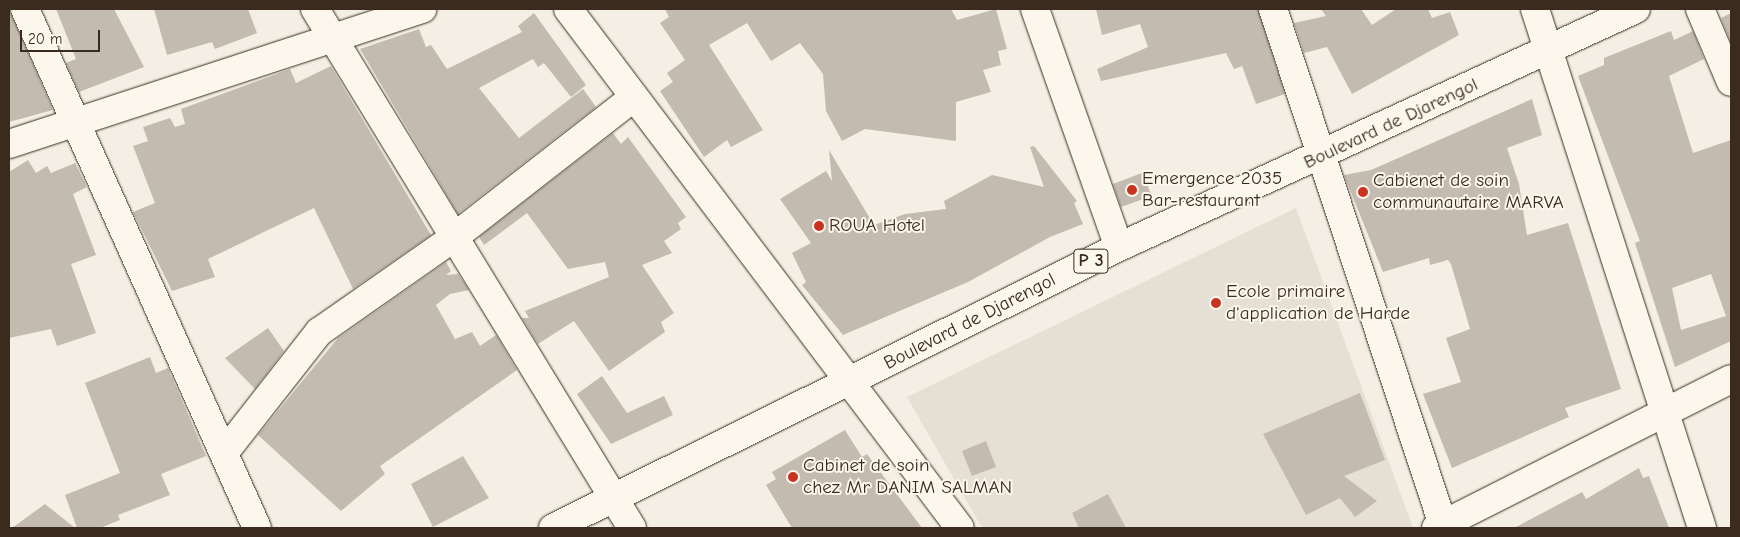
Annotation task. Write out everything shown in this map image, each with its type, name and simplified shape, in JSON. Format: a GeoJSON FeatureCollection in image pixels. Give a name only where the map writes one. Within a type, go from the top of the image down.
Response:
{"type":"FeatureCollection","features":[{"type":"Feature","properties":{"kind":"street"},"geometry":{"type":"LineString","coordinates":[[25,9],[257,528]]}},
{"type":"Feature","properties":{"kind":"street"},"geometry":{"type":"LineString","coordinates":[[315,9],[611,498],[632,528]]}},
{"type":"Feature","properties":{"kind":"street"},"geometry":{"type":"LineString","coordinates":[[9,144],[422,9]]}},
{"type":"Feature","properties":{"kind":"street"},"geometry":{"type":"LineString","coordinates":[[568,9],[960,528]]}},
{"type":"Feature","properties":{"kind":"street"},"geometry":{"type":"LineString","coordinates":[[1035,9],[1119,247]]}},
{"type":"Feature","properties":{"kind":"street"},"geometry":{"type":"LineString","coordinates":[[1273,9],[1441,527],[1731,379]]}},
{"type":"Feature","properties":{"kind":"street"},"geometry":{"type":"LineString","coordinates":[[1535,9],[1662,414],[1702,528]]}},
{"type":"Feature","properties":{"kind":"street","name":"Boulevard de Djarengol"},"geometry":{"type":"LineString","coordinates":[[552,528],[850,382],[1119,247],[1549,51],[1636,9]]}},
{"type":"Feature","properties":{"kind":"street"},"geometry":{"type":"LineString","coordinates":[[1700,9],[1731,82]]}},
{"type":"Feature","properties":{"kind":"street"},"geometry":{"type":"LineString","coordinates":[[224,453],[319,332],[453,238],[634,97]]}},
{"type":"Feature","properties":{"kind":"shaded area","name":"Ecole primaire d'application de Harde"},"geometry":{"type":"Polygon","coordinates":[[[1296,208],[1413,528],[982,528],[907,397],[1296,208]]]}},
{"type":"Feature","properties":{"kind":"building"},"geometry":{"type":"Polygon","coordinates":[[[9,9],[53,110],[9,122],[9,9]]]}},
{"type":"Feature","properties":{"kind":"building"},"geometry":{"type":"Polygon","coordinates":[[[56,9],[114,9],[144,67],[79,92],[66,63],[76,59],[56,9]]]}},
{"type":"Feature","properties":{"kind":"building"},"geometry":{"type":"Polygon","coordinates":[[[154,9],[248,9],[257,33],[215,49],[212,42],[167,55],[154,9]]]}},
{"type":"Feature","properties":{"kind":"building"},"geometry":{"type":"Polygon","coordinates":[[[665,9],[951,9],[957,20],[996,9],[1007,49],[998,51],[1001,65],[983,70],[991,92],[956,102],[956,141],[865,129],[842,141],[826,111],[823,74],[800,43],[771,61],[747,23],[709,45],[763,130],[731,147],[727,140],[704,157],[660,91],[673,82],[667,73],[685,60],[660,23],[669,17],[665,9]]]}},
{"type":"Feature","properties":{"kind":"building"},"geometry":{"type":"Polygon","coordinates":[[[1096,9],[1258,9],[1285,94],[1256,104],[1242,66],[1234,69],[1226,53],[1101,81],[1097,69],[1148,47],[1140,24],[1102,35],[1096,9]]]}},
{"type":"Feature","properties":{"kind":"building"},"geometry":{"type":"Polygon","coordinates":[[[1321,9],[1361,9],[1372,25],[1396,9],[1428,9],[1432,18],[1450,12],[1459,35],[1352,94],[1327,47],[1304,53],[1294,23],[1326,16],[1321,9]]]}},
{"type":"Feature","properties":{"kind":"building"},"geometry":{"type":"Polygon","coordinates":[[[534,13],[586,85],[571,97],[544,63],[538,67],[533,59],[479,88],[519,138],[583,89],[596,107],[458,214],[360,49],[419,29],[426,47],[431,45],[447,69],[522,32],[518,26],[534,13]]]}},
{"type":"Feature","properties":{"kind":"building"},"geometry":{"type":"Polygon","coordinates":[[[1731,13],[1731,43],[1721,18],[1731,13]]]}},
{"type":"Feature","properties":{"kind":"building"},"geometry":{"type":"Polygon","coordinates":[[[1671,31],[1674,40],[1693,31],[1704,59],[1669,76],[1693,153],[1731,140],[1731,341],[1675,367],[1635,243],[1640,241],[1578,76],[1604,65],[1604,58],[1671,31]],[[1711,274],[1672,288],[1681,330],[1726,316],[1711,274]]]}},
{"type":"Feature","properties":{"kind":"building"},"geometry":{"type":"Polygon","coordinates":[[[331,66],[431,235],[353,289],[314,208],[208,259],[215,277],[172,291],[133,212],[155,203],[133,146],[148,141],[143,127],[170,118],[175,127],[185,124],[181,109],[290,69],[296,83],[331,66]]]}},
{"type":"Feature","properties":{"kind":"building"},"geometry":{"type":"Polygon","coordinates":[[[1532,99],[1542,135],[1507,148],[1519,184],[1527,235],[1568,223],[1621,389],[1565,408],[1569,417],[1452,468],[1423,394],[1461,382],[1446,338],[1470,329],[1451,264],[1448,260],[1430,265],[1429,258],[1383,272],[1344,175],[1371,170],[1532,99]]]}},
{"type":"Feature","properties":{"kind":"building"},"geometry":{"type":"Polygon","coordinates":[[[613,133],[621,144],[628,137],[686,217],[678,223],[681,229],[664,241],[672,253],[642,265],[674,313],[661,322],[665,332],[609,371],[574,321],[538,344],[522,318],[529,318],[525,311],[609,277],[605,262],[568,269],[527,213],[484,245],[479,237],[613,133]]]}},
{"type":"Feature","properties":{"kind":"building"},"geometry":{"type":"Polygon","coordinates":[[[1034,146],[1077,201],[1074,203],[1083,224],[1050,237],[968,282],[843,335],[802,285],[806,282],[792,253],[811,243],[780,199],[826,171],[832,181],[829,150],[874,225],[905,214],[946,209],[944,201],[992,175],[1044,187],[1030,147],[1034,146]]]}},
{"type":"Feature","properties":{"kind":"building"},"geometry":{"type":"Polygon","coordinates":[[[28,160],[36,173],[47,166],[51,173],[75,163],[87,187],[73,194],[96,255],[71,264],[96,333],[57,346],[51,329],[9,338],[9,172],[28,160]]]}},
{"type":"Feature","properties":{"kind":"building","name":"Emergence 2035 Bar-restaurant"},"geometry":{"type":"Polygon","coordinates":[[[1142,173],[1152,196],[1121,207],[1113,184],[1142,173]]]}},
{"type":"Feature","properties":{"kind":"building"},"geometry":{"type":"Polygon","coordinates":[[[446,262],[451,271],[446,275],[458,274],[469,290],[450,294],[436,305],[455,339],[472,332],[480,346],[496,335],[517,370],[380,466],[385,474],[341,511],[258,435],[338,338],[446,262]]]}},
{"type":"Feature","properties":{"kind":"building"},"geometry":{"type":"Polygon","coordinates":[[[268,328],[284,351],[255,389],[225,358],[268,328]]]}},
{"type":"Feature","properties":{"kind":"building"},"geometry":{"type":"Polygon","coordinates":[[[150,357],[156,373],[168,368],[206,456],[161,474],[170,495],[118,515],[120,520],[100,528],[77,528],[65,495],[120,473],[85,383],[150,357]]]}},
{"type":"Feature","properties":{"kind":"building"},"geometry":{"type":"Polygon","coordinates":[[[602,376],[627,413],[664,396],[673,415],[611,444],[577,394],[602,376]]]}},
{"type":"Feature","properties":{"kind":"building"},"geometry":{"type":"Polygon","coordinates":[[[1360,393],[1385,460],[1344,476],[1377,501],[1355,517],[1340,498],[1306,515],[1263,434],[1360,393]]]}},
{"type":"Feature","properties":{"kind":"building"},"geometry":{"type":"Polygon","coordinates":[[[845,430],[862,457],[867,454],[922,528],[792,528],[766,485],[776,479],[772,472],[845,430]]]}},
{"type":"Feature","properties":{"kind":"building"},"geometry":{"type":"Polygon","coordinates":[[[986,441],[996,467],[972,476],[962,451],[986,441]]]}},
{"type":"Feature","properties":{"kind":"building"},"geometry":{"type":"Polygon","coordinates":[[[463,456],[489,498],[433,527],[411,484],[463,456]]]}},
{"type":"Feature","properties":{"kind":"building"},"geometry":{"type":"Polygon","coordinates":[[[1639,468],[1643,478],[1649,476],[1669,528],[1514,528],[1582,492],[1586,499],[1639,468]]]}},
{"type":"Feature","properties":{"kind":"building"},"geometry":{"type":"Polygon","coordinates":[[[1108,494],[1126,528],[1079,528],[1072,513],[1108,494]]]}},
{"type":"Feature","properties":{"kind":"building"},"geometry":{"type":"Polygon","coordinates":[[[45,504],[75,528],[12,528],[45,504]]]}},
{"type":"Feature","properties":{"kind":"place","name":"Emergence 2035 Bar-restaurant"},"geometry":{"type":"Point","coordinates":[1132,190]}},
{"type":"Feature","properties":{"kind":"place","name":"Cabienet de soin communautaire MARVA"},"geometry":{"type":"Point","coordinates":[1363,192]}},
{"type":"Feature","properties":{"kind":"place","name":"ROUA Hotel"},"geometry":{"type":"Point","coordinates":[819,226]}},
{"type":"Feature","properties":{"kind":"place","name":"Ecole primaire d'application de Harde"},"geometry":{"type":"Point","coordinates":[1216,303]}},
{"type":"Feature","properties":{"kind":"place","name":"Cabinet de soin chez Mr DANIM SALMAN"},"geometry":{"type":"Point","coordinates":[793,477]}}]}
